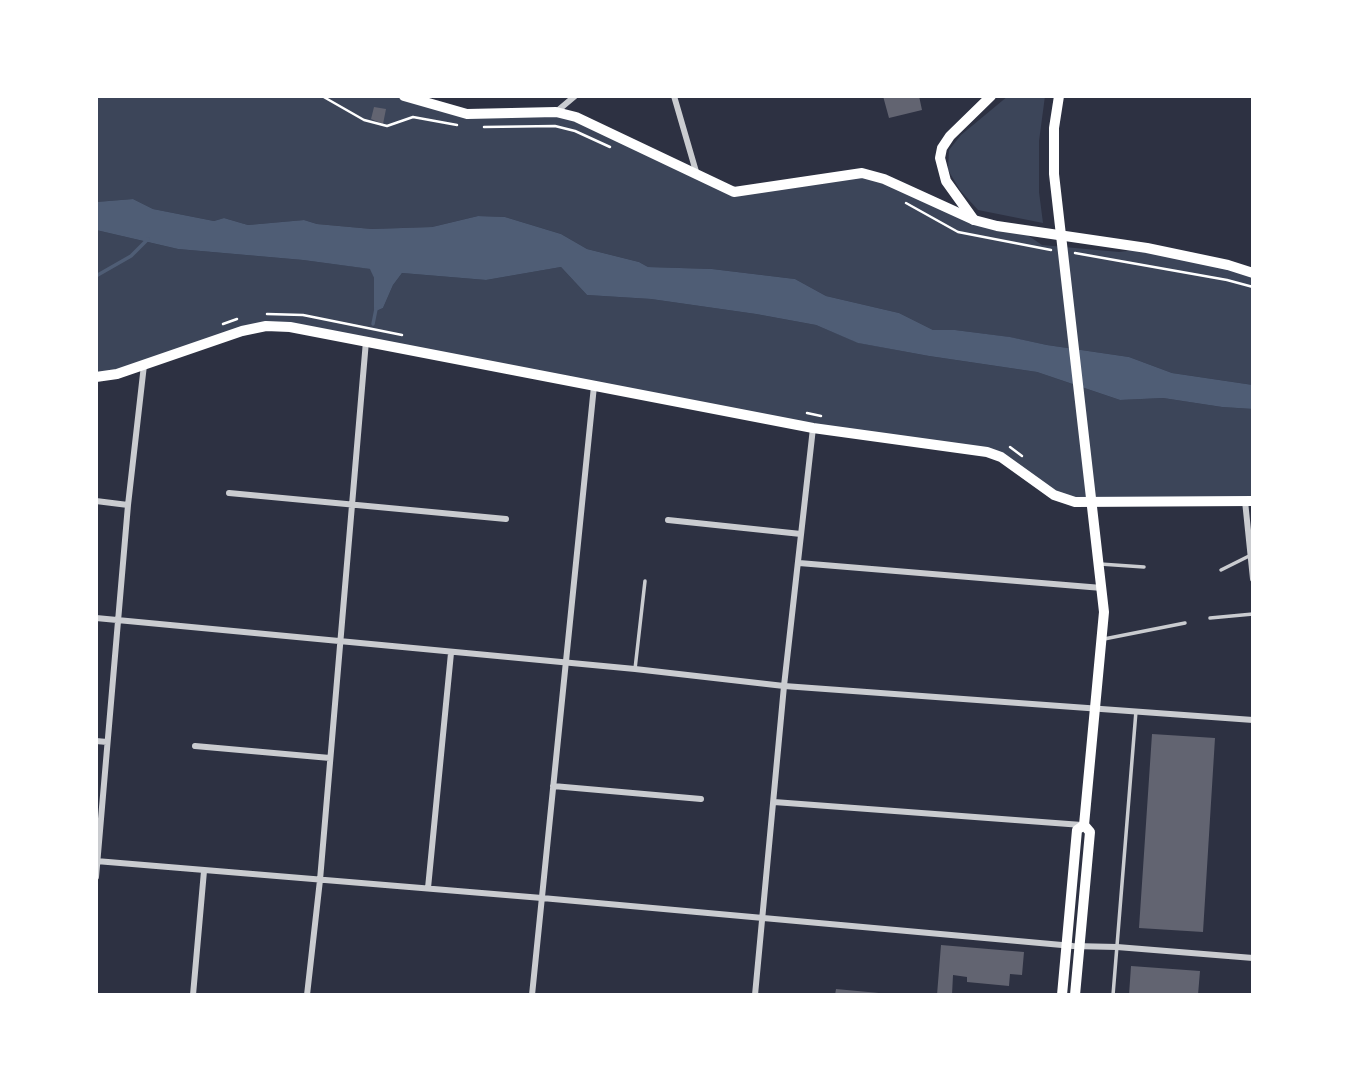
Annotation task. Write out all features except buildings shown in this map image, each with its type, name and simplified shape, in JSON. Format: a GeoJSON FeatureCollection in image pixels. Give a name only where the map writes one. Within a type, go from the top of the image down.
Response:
{"type":"FeatureCollection","features":[{"type":"Feature","properties":{"kind":"main road"},"geometry":{"type":"LineString","coordinates":[[404,96],[467,114],[556,112],[576,117],[734,192],[863,173],[884,179],[974,220],[1023,232],[1147,248],[1253,273]]}},
{"type":"Feature","properties":{"kind":"main road"},"geometry":{"type":"LineString","coordinates":[[974,220],[946,181],[940,158],[942,148],[950,136],[991,96]]}},
{"type":"Feature","properties":{"kind":"main road"},"geometry":{"type":"LineString","coordinates":[[1059,96],[1053,147],[1062,260],[1104,612],[1084,825],[1090,832],[1075,995]]}},
{"type":"Feature","properties":{"kind":"main road"},"geometry":{"type":"LineString","coordinates":[[96,377],[117,374],[242,331],[266,326],[290,327],[813,428],[987,452],[1001,457],[1054,495],[1075,502],[1249,501]]}},
{"type":"Feature","properties":{"kind":"main road"},"geometry":{"type":"LineString","coordinates":[[1062,995],[1077,830],[1084,825]]}},
{"type":"Feature","properties":{"kind":"street"},"geometry":{"type":"LineString","coordinates":[[556,112],[575,96]]}},
{"type":"Feature","properties":{"kind":"street"},"geometry":{"type":"LineString","coordinates":[[674,96],[697,176]]}},
{"type":"Feature","properties":{"kind":"street"},"geometry":{"type":"LineString","coordinates":[[307,995],[320,880],[366,341]]}},
{"type":"Feature","properties":{"kind":"street"},"geometry":{"type":"LineString","coordinates":[[96,877],[128,505],[144,365]]}},
{"type":"Feature","properties":{"kind":"street"},"geometry":{"type":"LineString","coordinates":[[532,995],[594,386]]}},
{"type":"Feature","properties":{"kind":"street"},"geometry":{"type":"LineString","coordinates":[[755,995],[784,686],[813,428]]}},
{"type":"Feature","properties":{"kind":"street"},"geometry":{"type":"LineString","coordinates":[[229,493],[506,519]]}},
{"type":"Feature","properties":{"kind":"street"},"geometry":{"type":"LineString","coordinates":[[96,501],[128,505]]}},
{"type":"Feature","properties":{"kind":"street"},"geometry":{"type":"LineString","coordinates":[[1249,501],[1253,579]]}},
{"type":"Feature","properties":{"kind":"street"},"geometry":{"type":"LineString","coordinates":[[668,520],[801,534]]}},
{"type":"Feature","properties":{"kind":"street"},"geometry":{"type":"LineString","coordinates":[[799,563],[1102,588]]}},
{"type":"Feature","properties":{"kind":"street"},"geometry":{"type":"LineString","coordinates":[[96,618],[635,669],[784,686],[1253,720]]}},
{"type":"Feature","properties":{"kind":"street"},"geometry":{"type":"LineString","coordinates":[[428,888],[451,653]]}},
{"type":"Feature","properties":{"kind":"street"},"geometry":{"type":"LineString","coordinates":[[96,741],[107,742]]}},
{"type":"Feature","properties":{"kind":"street"},"geometry":{"type":"LineString","coordinates":[[195,746],[330,758]]}},
{"type":"Feature","properties":{"kind":"street"},"geometry":{"type":"LineString","coordinates":[[553,786],[701,799]]}},
{"type":"Feature","properties":{"kind":"street"},"geometry":{"type":"LineString","coordinates":[[774,802],[1084,825]]}},
{"type":"Feature","properties":{"kind":"street"},"geometry":{"type":"LineString","coordinates":[[97,861],[1067,945],[1253,958]]}},
{"type":"Feature","properties":{"kind":"street"},"geometry":{"type":"LineString","coordinates":[[193,995],[204,871]]}},
{"type":"Feature","properties":{"kind":"lane"},"geometry":{"type":"LineString","coordinates":[[1221,570],[1251,555]]}},
{"type":"Feature","properties":{"kind":"lane"},"geometry":{"type":"LineString","coordinates":[[1099,564],[1144,567]]}},
{"type":"Feature","properties":{"kind":"lane"},"geometry":{"type":"LineString","coordinates":[[635,669],[645,581]]}},
{"type":"Feature","properties":{"kind":"lane"},"geometry":{"type":"LineString","coordinates":[[1210,618],[1253,614]]}},
{"type":"Feature","properties":{"kind":"lane"},"geometry":{"type":"LineString","coordinates":[[1102,640],[1185,623]]}},
{"type":"Feature","properties":{"kind":"lane"},"geometry":{"type":"LineString","coordinates":[[1113,995],[1136,711]]}},
{"type":"Feature","properties":{"kind":"shaded area"},"geometry":{"type":"Polygon","coordinates":[[[96,96],[404,96],[458,112],[556,112],[727,190],[863,173],[974,220],[1023,232],[1042,245],[1119,252],[1147,248],[1253,273],[1253,385],[1172,373],[1129,357],[1009,337],[933,330],[899,313],[826,296],[795,279],[712,269],[648,267],[639,262],[587,249],[561,234],[505,217],[478,216],[432,227],[372,229],[317,224],[304,220],[248,225],[224,218],[214,221],[153,209],[133,199],[96,202],[96,96]]]}},
{"type":"Feature","properties":{"kind":"shaded area"},"geometry":{"type":"Polygon","coordinates":[[[1008,96],[1045,96],[1039,141],[1039,192],[1043,223],[978,210],[960,190],[948,170],[949,150],[961,135],[1008,96]]]}},
{"type":"Feature","properties":{"kind":"shaded area"},"geometry":{"type":"Polygon","coordinates":[[[133,199],[153,209],[214,221],[224,218],[248,225],[304,220],[317,224],[372,229],[432,227],[478,216],[505,217],[561,234],[587,249],[639,262],[648,267],[712,269],[795,279],[826,296],[899,313],[933,330],[1010,337],[1129,357],[1172,373],[1253,385],[1253,409],[1163,398],[1120,400],[1037,372],[858,343],[816,325],[651,299],[587,295],[561,267],[486,280],[402,273],[393,285],[383,308],[374,312],[374,278],[370,269],[178,249],[96,230],[96,202],[133,199]]]}},
{"type":"Feature","properties":{"kind":"shaded area"},"geometry":{"type":"Polygon","coordinates":[[[96,230],[178,249],[371,269],[374,278],[374,312],[383,308],[393,285],[402,273],[486,280],[561,267],[587,295],[651,299],[816,325],[859,343],[1037,372],[1120,400],[1163,398],[1253,409],[1253,501],[1075,502],[1001,457],[813,428],[266,326],[96,377],[96,230]]]}},
{"type":"Feature","properties":{"kind":"waterway"},"geometry":{"type":"LineString","coordinates":[[96,276],[131,256],[148,239]]}},
{"type":"Feature","properties":{"kind":"waterway"},"geometry":{"type":"LineString","coordinates":[[373,324],[376,309]]}}]}
